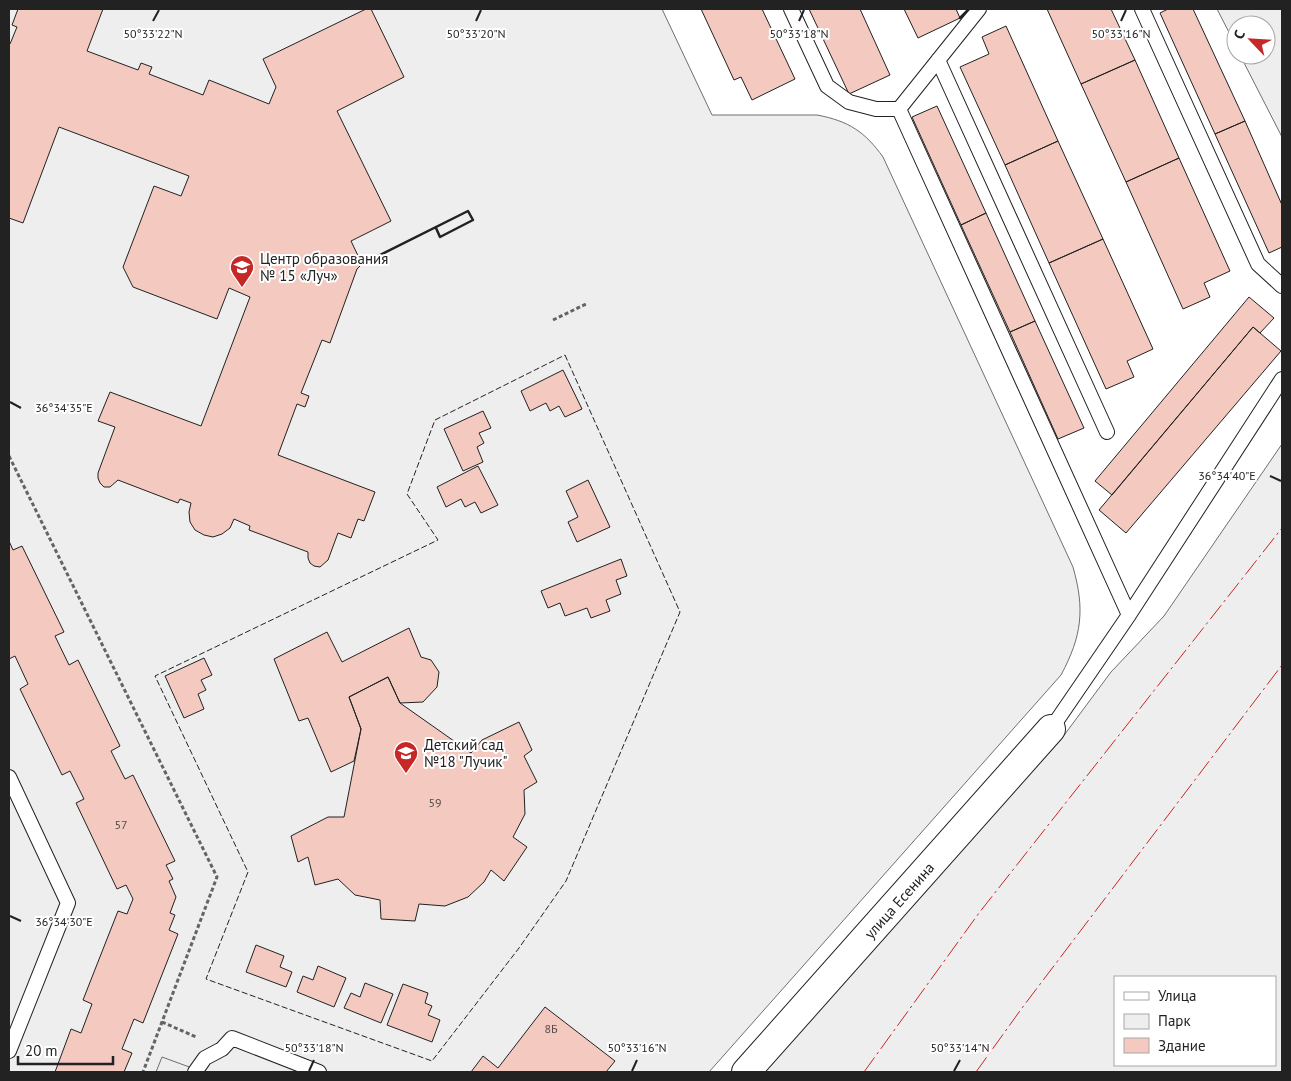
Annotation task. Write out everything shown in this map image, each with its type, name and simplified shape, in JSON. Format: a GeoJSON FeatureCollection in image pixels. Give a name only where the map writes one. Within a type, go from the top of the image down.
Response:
{"type":"FeatureCollection","features":[{"type":"Feature","properties":{"kind":"street","name":"улица Есенина"},"geometry":{"type":"LineString","coordinates":[[746,1072],[1051,729]]}},
{"type":"Feature","properties":{"kind":"lane"},"geometry":{"type":"LineString","coordinates":[[792,9],[828,86],[849,102],[876,109],[899,109]]}},
{"type":"Feature","properties":{"kind":"lane"},"geometry":{"type":"LineString","coordinates":[[899,109],[979,9]]}},
{"type":"Feature","properties":{"kind":"lane"},"geometry":{"type":"LineString","coordinates":[[1142,9],[1258,264],[1282,286]]}},
{"type":"Feature","properties":{"kind":"lane"},"geometry":{"type":"LineString","coordinates":[[938,60],[1107,432]]}},
{"type":"Feature","properties":{"kind":"lane"},"geometry":{"type":"LineString","coordinates":[[899,109],[1130,616]]}},
{"type":"Feature","properties":{"kind":"lane"},"geometry":{"type":"LineString","coordinates":[[1051,729],[1130,616],[1282,379]]}},
{"type":"Feature","properties":{"kind":"lane"},"geometry":{"type":"LineString","coordinates":[[9,777],[68,903],[9,1051]]}},
{"type":"Feature","properties":{"kind":"lane"},"geometry":{"type":"LineString","coordinates":[[195,1072],[205,1058],[222,1049],[232,1038],[319,1072]]}},
{"type":"Feature","properties":{"kind":"path"},"geometry":{"type":"LineString","coordinates":[[553,320],[588,303]]}},
{"type":"Feature","properties":{"kind":"path"},"geometry":{"type":"LineString","coordinates":[[9,456],[217,877],[143,1072]]}},
{"type":"Feature","properties":{"kind":"path"},"geometry":{"type":"LineString","coordinates":[[162,1022],[222,1049]]}},
{"type":"Feature","properties":{"kind":"green space"},"geometry":{"type":"Polygon","coordinates":[[[9,9],[662,9],[712,115],[817,115],[847,124],[863,134],[883,157],[1073,567],[1080,609],[1077,635],[1061,675],[709,1072],[9,1072],[9,9]]]}},
{"type":"Feature","properties":{"kind":"green space"},"geometry":{"type":"Polygon","coordinates":[[[1217,9],[1282,9],[1282,137],[1245,65],[1276,65],[1276,15],[1226,15],[1226,27],[1217,9]]]}},
{"type":"Feature","properties":{"kind":"green space"},"geometry":{"type":"Polygon","coordinates":[[[1282,444],[1282,1072],[764,1072],[1062,738],[1111,672],[1164,616],[1282,444]]]}},
{"type":"Feature","properties":{"kind":"shaded area"},"geometry":{"type":"Polygon","coordinates":[[[162,1057],[203,1072],[156,1072],[162,1057]]]}},
{"type":"Feature","properties":{"kind":"building","name":"Центр образования № 15 «Луч»"},"geometry":{"type":"Polygon","coordinates":[[[18,9],[103,9],[87,51],[138,70],[141,63],[152,67],[149,74],[203,95],[209,80],[269,104],[276,87],[263,59],[366,9],[371,9],[404,77],[337,111],[391,221],[351,241],[362,264],[357,269],[330,343],[322,340],[301,393],[309,396],[305,407],[297,404],[278,455],[375,492],[364,521],[358,519],[351,538],[338,533],[328,560],[320,567],[310,563],[308,552],[249,530],[250,526],[234,519],[230,528],[222,534],[213,537],[204,535],[195,530],[190,522],[189,512],[191,503],[180,499],[178,503],[118,480],[110,487],[104,487],[100,483],[98,473],[115,427],[98,421],[110,392],[201,426],[250,297],[229,288],[217,319],[133,287],[123,267],[154,186],[181,196],[189,176],[59,127],[23,223],[9,218],[9,43],[17,27],[12,25],[18,9]]]}},
{"type":"Feature","properties":{"kind":"building"},"geometry":{"type":"Polygon","coordinates":[[[701,9],[762,9],[795,79],[752,100],[741,77],[734,80],[701,9]]]}},
{"type":"Feature","properties":{"kind":"building"},"geometry":{"type":"Polygon","coordinates":[[[809,9],[860,9],[890,75],[849,94],[809,9]]]}},
{"type":"Feature","properties":{"kind":"building"},"geometry":{"type":"Polygon","coordinates":[[[904,9],[956,9],[960,18],[918,38],[904,9]]]}},
{"type":"Feature","properties":{"kind":"building"},"geometry":{"type":"Polygon","coordinates":[[[1047,9],[1111,9],[1135,60],[1081,84],[1047,9]]]}},
{"type":"Feature","properties":{"kind":"building"},"geometry":{"type":"Polygon","coordinates":[[[1168,9],[1193,9],[1245,121],[1215,134],[1160,13],[1168,9]]]}},
{"type":"Feature","properties":{"kind":"building"},"geometry":{"type":"Polygon","coordinates":[[[1006,26],[1058,141],[1005,165],[960,67],[989,54],[982,37],[1006,26]]]}},
{"type":"Feature","properties":{"kind":"building"},"geometry":{"type":"Polygon","coordinates":[[[1135,60],[1179,158],[1126,182],[1081,84],[1135,60]]]}},
{"type":"Feature","properties":{"kind":"building"},"geometry":{"type":"Polygon","coordinates":[[[937,106],[986,213],[961,225],[912,117],[937,106]]]}},
{"type":"Feature","properties":{"kind":"building"},"geometry":{"type":"Polygon","coordinates":[[[1245,121],[1282,205],[1282,247],[1269,253],[1215,134],[1245,121]]]}},
{"type":"Feature","properties":{"kind":"building"},"geometry":{"type":"Polygon","coordinates":[[[1058,141],[1103,239],[1049,263],[1005,165],[1058,141]]]}},
{"type":"Feature","properties":{"kind":"building"},"geometry":{"type":"Polygon","coordinates":[[[1179,158],[1230,271],[1204,283],[1210,297],[1183,309],[1126,182],[1179,158]]]}},
{"type":"Feature","properties":{"kind":"building"},"geometry":{"type":"Polygon","coordinates":[[[986,213],[1035,321],[1010,332],[961,225],[986,213]]]}},
{"type":"Feature","properties":{"kind":"building"},"geometry":{"type":"Polygon","coordinates":[[[1103,239],[1153,349],[1127,361],[1134,377],[1106,389],[1049,263],[1103,239]]]}},
{"type":"Feature","properties":{"kind":"building"},"geometry":{"type":"Polygon","coordinates":[[[1249,297],[1274,318],[1260,333],[1253,327],[1112,495],[1095,481],[1249,297]]]}},
{"type":"Feature","properties":{"kind":"building"},"geometry":{"type":"Polygon","coordinates":[[[1035,321],[1084,428],[1058,439],[1010,332],[1035,321]]]}},
{"type":"Feature","properties":{"kind":"building"},"geometry":{"type":"Polygon","coordinates":[[[1253,327],[1281,351],[1126,533],[1099,510],[1253,327]]]}},
{"type":"Feature","properties":{"kind":"building"},"geometry":{"type":"Polygon","coordinates":[[[563,370],[582,409],[565,417],[559,406],[550,411],[546,403],[530,411],[521,391],[563,370]]]}},
{"type":"Feature","properties":{"kind":"building"},"geometry":{"type":"Polygon","coordinates":[[[483,411],[491,428],[479,433],[484,443],[477,447],[483,462],[463,471],[444,429],[483,411]]]}},
{"type":"Feature","properties":{"kind":"building"},"geometry":{"type":"Polygon","coordinates":[[[478,466],[498,505],[481,513],[475,502],[465,507],[461,499],[446,507],[437,487],[478,466]]]}},
{"type":"Feature","properties":{"kind":"building"},"geometry":{"type":"Polygon","coordinates":[[[588,480],[610,527],[577,542],[568,522],[578,517],[566,491],[588,480]]]}},
{"type":"Feature","properties":{"kind":"building"},"geometry":{"type":"Polygon","coordinates":[[[9,541],[13,550],[22,546],[64,632],[55,636],[69,665],[78,660],[120,746],[111,751],[125,779],[133,775],[175,861],[166,865],[173,879],[169,881],[176,897],[170,913],[175,915],[169,930],[178,934],[143,1023],[134,1019],[122,1049],[132,1053],[124,1072],[55,1072],[71,1029],[81,1033],[92,1004],[83,1000],[118,911],[127,914],[133,899],[126,885],[117,889],[76,803],[84,799],[70,771],[62,775],[20,689],[28,684],[15,656],[9,659],[9,541]]]}},
{"type":"Feature","properties":{"kind":"building"},"geometry":{"type":"Polygon","coordinates":[[[621,559],[627,576],[616,580],[621,594],[606,600],[610,611],[591,618],[587,608],[565,616],[560,603],[548,608],[541,591],[621,559]]]}},
{"type":"Feature","properties":{"kind":"building"},"geometry":{"type":"Polygon","coordinates":[[[409,628],[421,657],[431,660],[439,672],[437,687],[423,702],[400,703],[388,677],[349,697],[361,729],[354,761],[331,772],[308,718],[299,721],[274,659],[327,632],[342,662],[409,628]]]}},
{"type":"Feature","properties":{"kind":"building"},"geometry":{"type":"Polygon","coordinates":[[[204,658],[212,675],[201,680],[206,690],[198,694],[204,709],[184,718],[165,676],[204,658]]]}},
{"type":"Feature","properties":{"kind":"building"},"geometry":{"type":"Polygon","coordinates":[[[388,677],[400,703],[471,753],[482,740],[519,722],[532,750],[524,756],[537,782],[524,790],[525,814],[513,837],[527,847],[504,881],[491,870],[484,882],[468,897],[445,906],[419,904],[415,921],[381,919],[380,900],[355,895],[338,879],[315,885],[308,857],[298,862],[291,836],[328,817],[344,817],[361,729],[349,697],[388,677]]]}},
{"type":"Feature","properties":{"kind":"building"},"geometry":{"type":"Polygon","coordinates":[[[256,945],[284,956],[280,967],[292,972],[286,987],[246,972],[256,945]]]}},
{"type":"Feature","properties":{"kind":"building"},"geometry":{"type":"Polygon","coordinates":[[[318,966],[346,978],[334,1007],[297,992],[303,976],[313,980],[318,966]]]}},
{"type":"Feature","properties":{"kind":"building"},"geometry":{"type":"Polygon","coordinates":[[[365,983],[393,994],[381,1023],[344,1008],[351,993],[360,997],[365,983]]]}},
{"type":"Feature","properties":{"kind":"building"},"geometry":{"type":"Polygon","coordinates":[[[403,984],[428,993],[425,1003],[432,1006],[428,1015],[440,1020],[432,1042],[387,1025],[403,984]]]}},
{"type":"Feature","properties":{"kind":"building"},"geometry":{"type":"Polygon","coordinates":[[[545,1007],[615,1061],[606,1072],[471,1072],[483,1056],[498,1068],[545,1007]]]}},
{"type":"Feature","properties":{"kind":"fence"},"geometry":{"type":"LineString","coordinates":[[565,355],[680,612],[566,881],[519,948],[432,1061],[206,979],[248,872],[155,676],[438,540],[407,494],[435,420],[565,355]]}},
{"type":"Feature","properties":{"kind":"wall"},"geometry":{"type":"LineString","coordinates":[[960,18],[969,9]]}},
{"type":"Feature","properties":{"kind":"wall"},"geometry":{"type":"LineString","coordinates":[[362,264],[468,211],[473,220],[440,237],[436,228]]}},
{"type":"Feature","properties":{"kind":"power"},"geometry":{"type":"LineString","coordinates":[[864,1072],[979,913],[1282,528]]}},
{"type":"Feature","properties":{"kind":"power"},"geometry":{"type":"LineString","coordinates":[[976,1072],[1022,1008],[1282,665]]}},
{"type":"Feature","properties":{"kind":"place","name":"Центр образования № 15 «Луч»"},"geometry":{"type":"Point","coordinates":[242,288]}},
{"type":"Feature","properties":{"kind":"place","name":"Детский сад №18 \"Лучик\""},"geometry":{"type":"Point","coordinates":[406,774]}}]}
